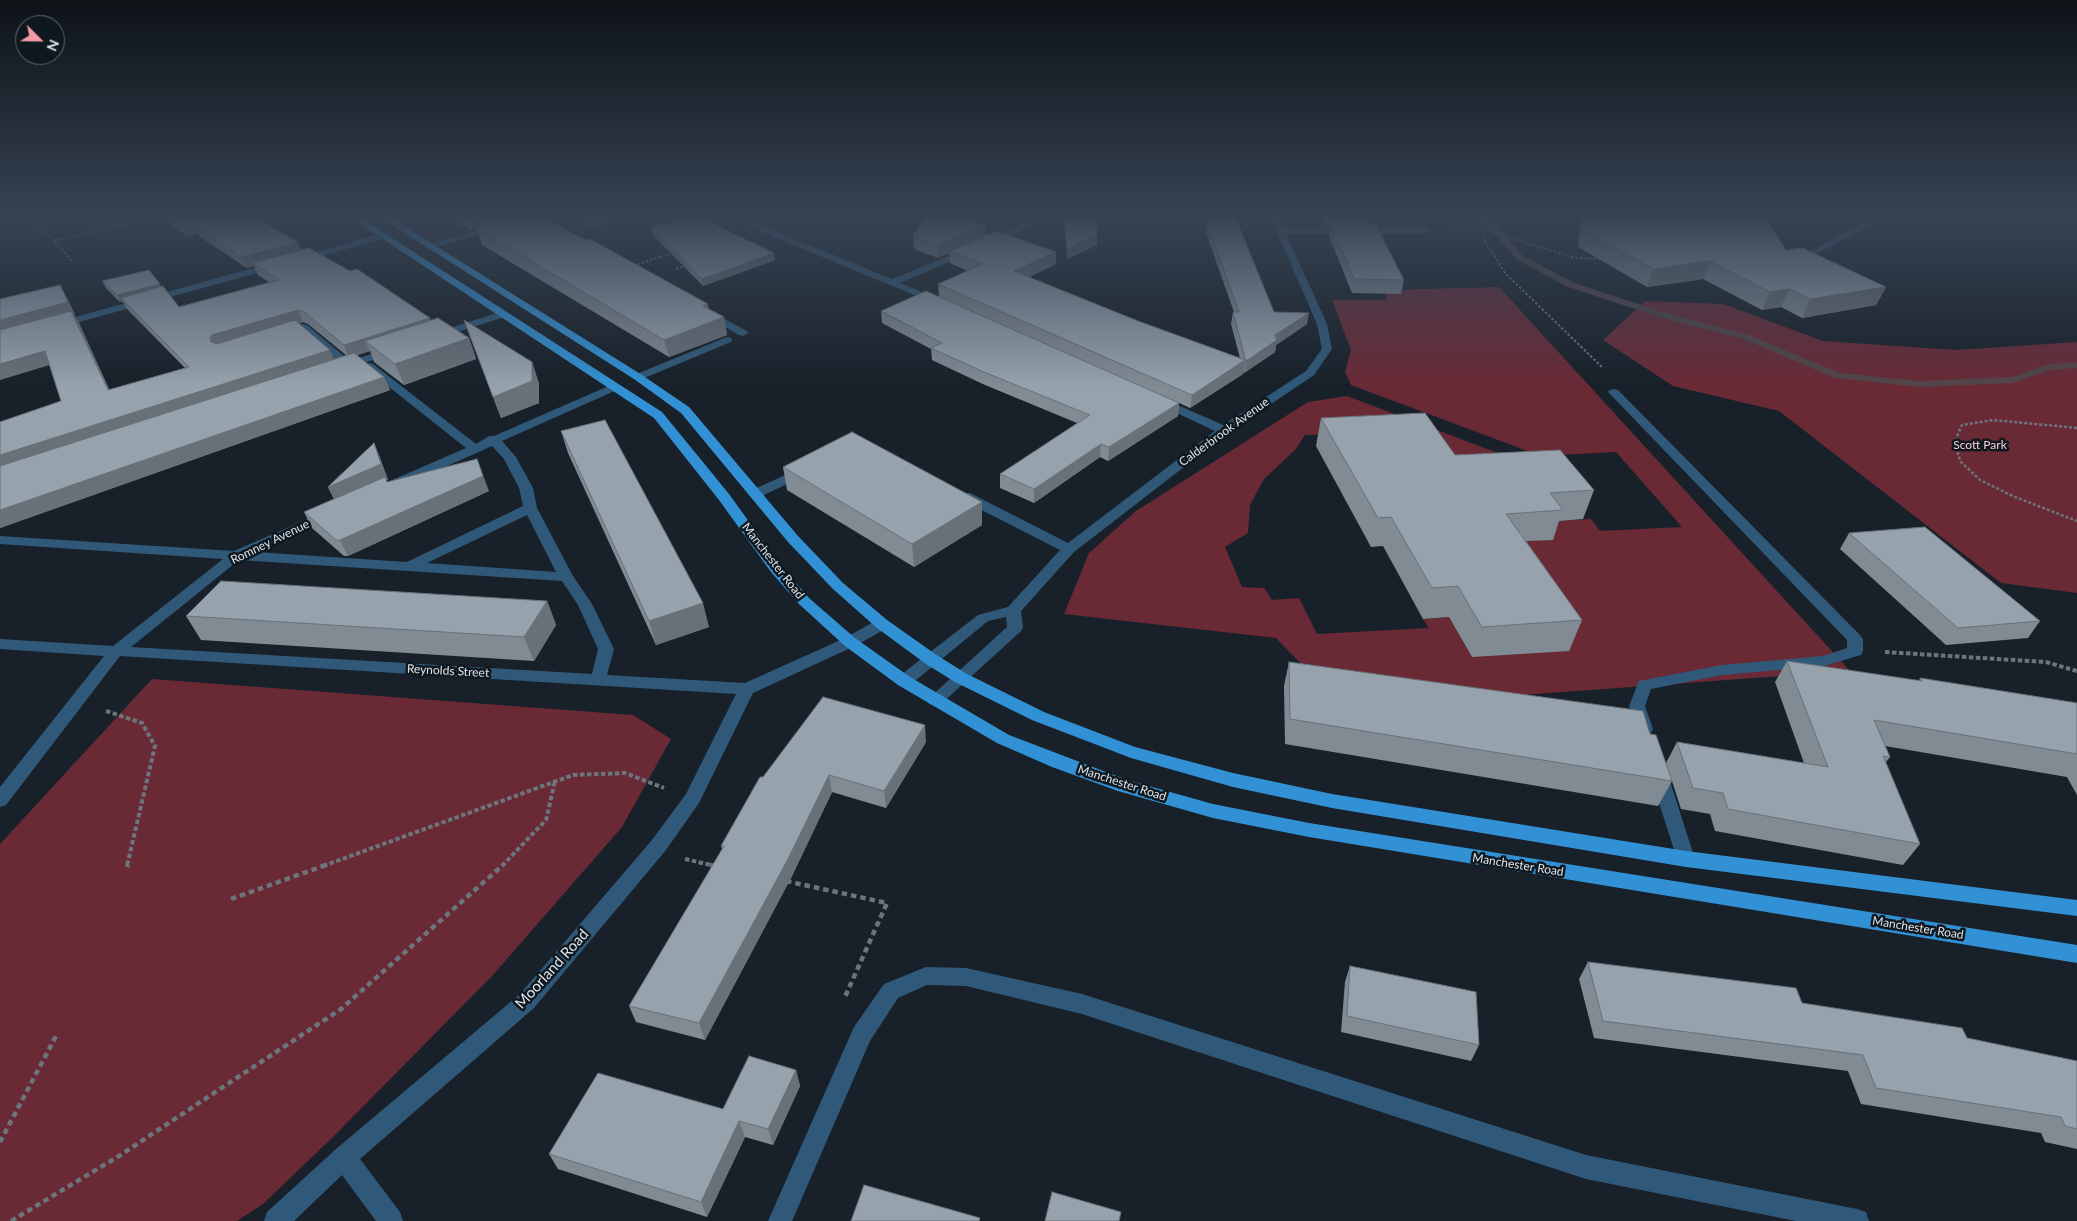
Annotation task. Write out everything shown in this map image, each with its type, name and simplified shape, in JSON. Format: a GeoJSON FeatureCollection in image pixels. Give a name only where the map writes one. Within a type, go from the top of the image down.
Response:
{"type":"FeatureCollection","features":[{"type":"Feature","properties":{"kind":"main road","name":"Manchester Road"},"geometry":{"type":"LineString","coordinates":[[439,273],[658,415],[724,497],[776,569],[804,601],[850,642],[904,681],[935,700],[1004,738],[1058,762],[1124,786],[1213,810],[1308,830],[2077,954]]}},
{"type":"Feature","properties":{"kind":"main road"},"geometry":{"type":"LineString","coordinates":[[472,273],[638,376],[685,410],[793,539],[838,586],[882,624],[932,660],[961,678],[1038,716],[1080,733],[1131,752],[1233,780],[1332,801],[1686,859],[2077,908]]}},
{"type":"Feature","properties":{"kind":"main road"},"geometry":{"type":"LineString","coordinates":[[503,314],[526,306]]}},
{"type":"Feature","properties":{"kind":"main road"},"geometry":{"type":"LineString","coordinates":[[615,387],[638,376]]}},
{"type":"Feature","properties":{"kind":"street"},"geometry":{"type":"LineString","coordinates":[[48,327],[247,273]]}},
{"type":"Feature","properties":{"kind":"street"},"geometry":{"type":"LineString","coordinates":[[870,273],[947,306]]}},
{"type":"Feature","properties":{"kind":"street"},"geometry":{"type":"LineString","coordinates":[[893,282],[915,273]]}},
{"type":"Feature","properties":{"kind":"street","name":"Calderbrook Avenue"},"geometry":{"type":"LineString","coordinates":[[1013,610],[1069,549],[1224,430],[1310,372],[1326,348],[1322,324],[1300,273]]}},
{"type":"Feature","properties":{"kind":"street"},"geometry":{"type":"LineString","coordinates":[[702,310],[743,333]]}},
{"type":"Feature","properties":{"kind":"street"},"geometry":{"type":"LineString","coordinates":[[428,339],[503,314]]}},
{"type":"Feature","properties":{"kind":"street"},"geometry":{"type":"LineString","coordinates":[[285,332],[303,327],[348,364]]}},
{"type":"Feature","properties":{"kind":"street"},"geometry":{"type":"LineString","coordinates":[[638,376],[728,340]]}},
{"type":"Feature","properties":{"kind":"street"},"geometry":{"type":"LineString","coordinates":[[329,371],[400,348]]}},
{"type":"Feature","properties":{"kind":"street"},"geometry":{"type":"LineString","coordinates":[[362,360],[474,448]]}},
{"type":"Feature","properties":{"kind":"street"},"geometry":{"type":"LineString","coordinates":[[386,488],[493,439],[615,387]]}},
{"type":"Feature","properties":{"kind":"street"},"geometry":{"type":"LineString","coordinates":[[1614,392],[1855,638],[1855,651],[1824,661],[1722,670],[1645,685],[1638,706],[1649,742]]}},
{"type":"Feature","properties":{"kind":"street"},"geometry":{"type":"LineString","coordinates":[[1152,398],[1224,430]]}},
{"type":"Feature","properties":{"kind":"street"},"geometry":{"type":"LineString","coordinates":[[493,439],[510,457],[526,488],[530,508],[566,577],[585,604],[606,649],[598,680]]}},
{"type":"Feature","properties":{"kind":"street"},"geometry":{"type":"LineString","coordinates":[[755,494],[816,465]]}},
{"type":"Feature","properties":{"kind":"street"},"geometry":{"type":"LineString","coordinates":[[956,492],[1069,549]]}},
{"type":"Feature","properties":{"kind":"street","name":"Romney Avenue"},"geometry":{"type":"LineString","coordinates":[[0,800],[116,651],[235,556],[341,508]]}},
{"type":"Feature","properties":{"kind":"street"},"geometry":{"type":"LineString","coordinates":[[411,566],[530,508]]}},
{"type":"Feature","properties":{"kind":"street"},"geometry":{"type":"LineString","coordinates":[[0,540],[566,577]]}},
{"type":"Feature","properties":{"kind":"street"},"geometry":{"type":"LineString","coordinates":[[904,681],[983,618],[1013,610],[1015,628],[935,700]]}},
{"type":"Feature","properties":{"kind":"street","name":"Reynolds Street"},"geometry":{"type":"LineString","coordinates":[[0,644],[747,689],[850,642],[882,624]]}},
{"type":"Feature","properties":{"kind":"street","name":"Moorland Road"},"geometry":{"type":"LineString","coordinates":[[276,1221],[344,1157],[527,1001],[653,852],[693,798],[747,689]]}},
{"type":"Feature","properties":{"kind":"street"},"geometry":{"type":"LineString","coordinates":[[1655,760],[1686,859]]}},
{"type":"Feature","properties":{"kind":"street"},"geometry":{"type":"LineString","coordinates":[[780,1221],[862,1034],[891,991],[926,976],[966,977],[1082,1004],[1586,1167],[1856,1221]]}},
{"type":"Feature","properties":{"kind":"street"},"geometry":{"type":"LineString","coordinates":[[344,1157],[391,1221]]}},
{"type":"Feature","properties":{"kind":"path"},"geometry":{"type":"LineString","coordinates":[[1505,273],[1601,365],[1614,392]]}},
{"type":"Feature","properties":{"kind":"path"},"geometry":{"type":"LineString","coordinates":[[2077,428],[1993,420],[1962,425],[1954,442],[1962,462],[1980,480],[2015,497],[2077,521]]}},
{"type":"Feature","properties":{"kind":"path"},"geometry":{"type":"LineString","coordinates":[[1855,651],[2046,662],[2077,671]]}},
{"type":"Feature","properties":{"kind":"path"},"geometry":{"type":"LineString","coordinates":[[77,701],[142,723],[154,746],[127,867]]}},
{"type":"Feature","properties":{"kind":"path"},"geometry":{"type":"LineString","coordinates":[[231,899],[573,775],[625,773],[693,798]]}},
{"type":"Feature","properties":{"kind":"path"},"geometry":{"type":"LineString","coordinates":[[11,1221],[119,1156],[341,1009],[503,865],[546,820],[555,781]]}},
{"type":"Feature","properties":{"kind":"path"},"geometry":{"type":"LineString","coordinates":[[653,852],[721,867]]}},
{"type":"Feature","properties":{"kind":"path"},"geometry":{"type":"LineString","coordinates":[[780,880],[887,903],[842,1003]]}},
{"type":"Feature","properties":{"kind":"path"},"geometry":{"type":"LineString","coordinates":[[0,1142],[56,1036]]}},
{"type":"Feature","properties":{"kind":"green space"},"geometry":{"type":"Polygon","coordinates":[[[1499,287],[1850,671],[1344,708],[1276,638],[1064,614],[1089,553],[1136,511],[1308,402],[1347,396],[1527,464],[1425,468],[1411,433],[1305,435],[1295,450],[1264,479],[1250,505],[1248,533],[1225,547],[1242,587],[1264,588],[1272,600],[1299,598],[1317,634],[1429,628],[1423,619],[1449,617],[1472,657],[1516,542],[1540,522],[1591,519],[1600,531],[1682,527],[1616,452],[1541,456],[1351,385],[1345,372],[1351,350],[1332,300],[1387,300],[1384,290],[1499,287]]]}},
{"type":"Feature","properties":{"kind":"green space","name":"Scott Park"},"geometry":{"type":"Polygon","coordinates":[[[1645,301],[1723,304],[1823,341],[1956,350],[2077,342],[2077,593],[2001,583],[1779,411],[1673,386],[1603,340],[1645,301]]]}},
{"type":"Feature","properties":{"kind":"green space"},"geometry":{"type":"Polygon","coordinates":[[[152,679],[633,715],[671,739],[622,827],[492,976],[332,1138],[263,1204],[237,1221],[0,1221],[0,844],[152,679]]]}},
{"type":"Feature","properties":{"kind":"building"},"geometry":{"type":"Polygon","coordinates":[[[136,273],[151,273],[160,284],[117,295],[102,281],[136,273]]]}},
{"type":"Feature","properties":{"kind":"building"},"geometry":{"type":"Polygon","coordinates":[[[268,273],[363,273],[430,318],[344,345],[303,311],[298,310],[212,335],[210,338],[211,342],[217,344],[295,320],[330,350],[0,455],[0,422],[61,401],[45,351],[0,364],[0,330],[71,311],[108,390],[189,367],[121,298],[163,286],[179,307],[279,280],[268,273]]]}},
{"type":"Feature","properties":{"kind":"building"},"geometry":{"type":"Polygon","coordinates":[[[551,273],[652,273],[708,304],[703,306],[724,317],[664,340],[551,273]]]}},
{"type":"Feature","properties":{"kind":"building"},"geometry":{"type":"Polygon","coordinates":[[[696,273],[719,273],[702,279],[696,273]]]}},
{"type":"Feature","properties":{"kind":"building"},"geometry":{"type":"Polygon","coordinates":[[[963,273],[1019,273],[1138,321],[1245,360],[1192,395],[938,284],[963,273]]]}},
{"type":"Feature","properties":{"kind":"building"},"geometry":{"type":"Polygon","coordinates":[[[1225,273],[1258,273],[1274,312],[1309,313],[1275,335],[1277,340],[1246,361],[1233,312],[1239,312],[1225,273]]]}},
{"type":"Feature","properties":{"kind":"building"},"geometry":{"type":"Polygon","coordinates":[[[1352,273],[1400,273],[1404,280],[1354,279],[1352,273]]]}},
{"type":"Feature","properties":{"kind":"building"},"geometry":{"type":"Polygon","coordinates":[[[1733,273],[1856,273],[1886,287],[1810,299],[1789,289],[1770,292],[1733,273]]]}},
{"type":"Feature","properties":{"kind":"building"},"geometry":{"type":"Polygon","coordinates":[[[60,285],[68,302],[0,320],[0,299],[60,285]]]}},
{"type":"Feature","properties":{"kind":"building"},"geometry":{"type":"Polygon","coordinates":[[[926,291],[1179,403],[1109,447],[1101,444],[1034,489],[1000,474],[1090,415],[984,372],[931,348],[942,343],[881,311],[926,291]]]}},
{"type":"Feature","properties":{"kind":"building"},"geometry":{"type":"Polygon","coordinates":[[[438,318],[469,338],[395,364],[365,341],[438,318]]]}},
{"type":"Feature","properties":{"kind":"building"},"geometry":{"type":"Polygon","coordinates":[[[464,320],[532,362],[532,381],[493,397],[464,320]]]}},
{"type":"Feature","properties":{"kind":"building"},"geometry":{"type":"Polygon","coordinates":[[[354,353],[384,377],[0,510],[0,466],[354,353]]]}},
{"type":"Feature","properties":{"kind":"building"},"geometry":{"type":"Polygon","coordinates":[[[1425,413],[1455,455],[1560,450],[1594,490],[1550,493],[1563,510],[1506,514],[1582,620],[1482,627],[1458,586],[1432,588],[1391,517],[1378,518],[1321,418],[1425,413]]]}},
{"type":"Feature","properties":{"kind":"building"},"geometry":{"type":"Polygon","coordinates":[[[605,420],[703,603],[649,621],[561,431],[605,420]]]}},
{"type":"Feature","properties":{"kind":"building"},"geometry":{"type":"Polygon","coordinates":[[[852,432],[982,502],[912,544],[783,467],[852,432]]]}},
{"type":"Feature","properties":{"kind":"building"},"geometry":{"type":"Polygon","coordinates":[[[374,443],[381,464],[328,487],[374,443]]]}},
{"type":"Feature","properties":{"kind":"building"},"geometry":{"type":"Polygon","coordinates":[[[477,459],[483,476],[340,540],[336,540],[304,512],[385,477],[387,482],[477,459]]]}},
{"type":"Feature","properties":{"kind":"building"},"geometry":{"type":"Polygon","coordinates":[[[1925,527],[2040,621],[1958,628],[1849,533],[1925,527]]]}},
{"type":"Feature","properties":{"kind":"building"},"geometry":{"type":"Polygon","coordinates":[[[221,581],[547,601],[524,637],[186,616],[221,581]]]}},
{"type":"Feature","properties":{"kind":"building"},"geometry":{"type":"Polygon","coordinates":[[[1787,661],[1922,681],[1920,678],[2077,703],[2077,754],[1874,720],[1890,757],[1883,756],[1920,844],[1728,809],[1723,793],[1693,788],[1677,742],[1828,767],[1787,661]]]}},
{"type":"Feature","properties":{"kind":"building"},"geometry":{"type":"Polygon","coordinates":[[[1289,662],[1643,711],[1650,734],[1656,735],[1672,781],[1290,719],[1289,662]]]}},
{"type":"Feature","properties":{"kind":"building"},"geometry":{"type":"Polygon","coordinates":[[[823,697],[925,725],[884,791],[829,775],[788,859],[699,1023],[629,1006],[724,846],[721,846],[760,777],[763,777],[823,697]]]}},
{"type":"Feature","properties":{"kind":"building"},"geometry":{"type":"Polygon","coordinates":[[[1588,962],[1796,988],[1802,1003],[1962,1028],[1967,1038],[2077,1061],[2077,1129],[2065,1126],[2061,1117],[1876,1088],[1863,1055],[1603,1021],[1588,962]]]}},
{"type":"Feature","properties":{"kind":"building"},"geometry":{"type":"Polygon","coordinates":[[[1350,966],[1476,992],[1479,1045],[1347,1016],[1350,966]]]}},
{"type":"Feature","properties":{"kind":"building"},"geometry":{"type":"Polygon","coordinates":[[[749,1056],[796,1070],[768,1129],[739,1121],[701,1202],[549,1154],[598,1073],[723,1109],[749,1056]]]}},
{"type":"Feature","properties":{"kind":"building"},"geometry":{"type":"Polygon","coordinates":[[[864,1185],[980,1218],[979,1221],[851,1221],[864,1185]]]}},
{"type":"Feature","properties":{"kind":"building"},"geometry":{"type":"Polygon","coordinates":[[[1052,1192],[1121,1212],[1119,1221],[1045,1221],[1052,1192]]]}},
{"type":"Feature","properties":{"kind":"waterway"},"geometry":{"type":"LineString","coordinates":[[1549,273],[1571,285],[1666,316],[1746,337],[1838,376],[1920,384],[2013,380],[2049,367],[2077,365]]}}]}
